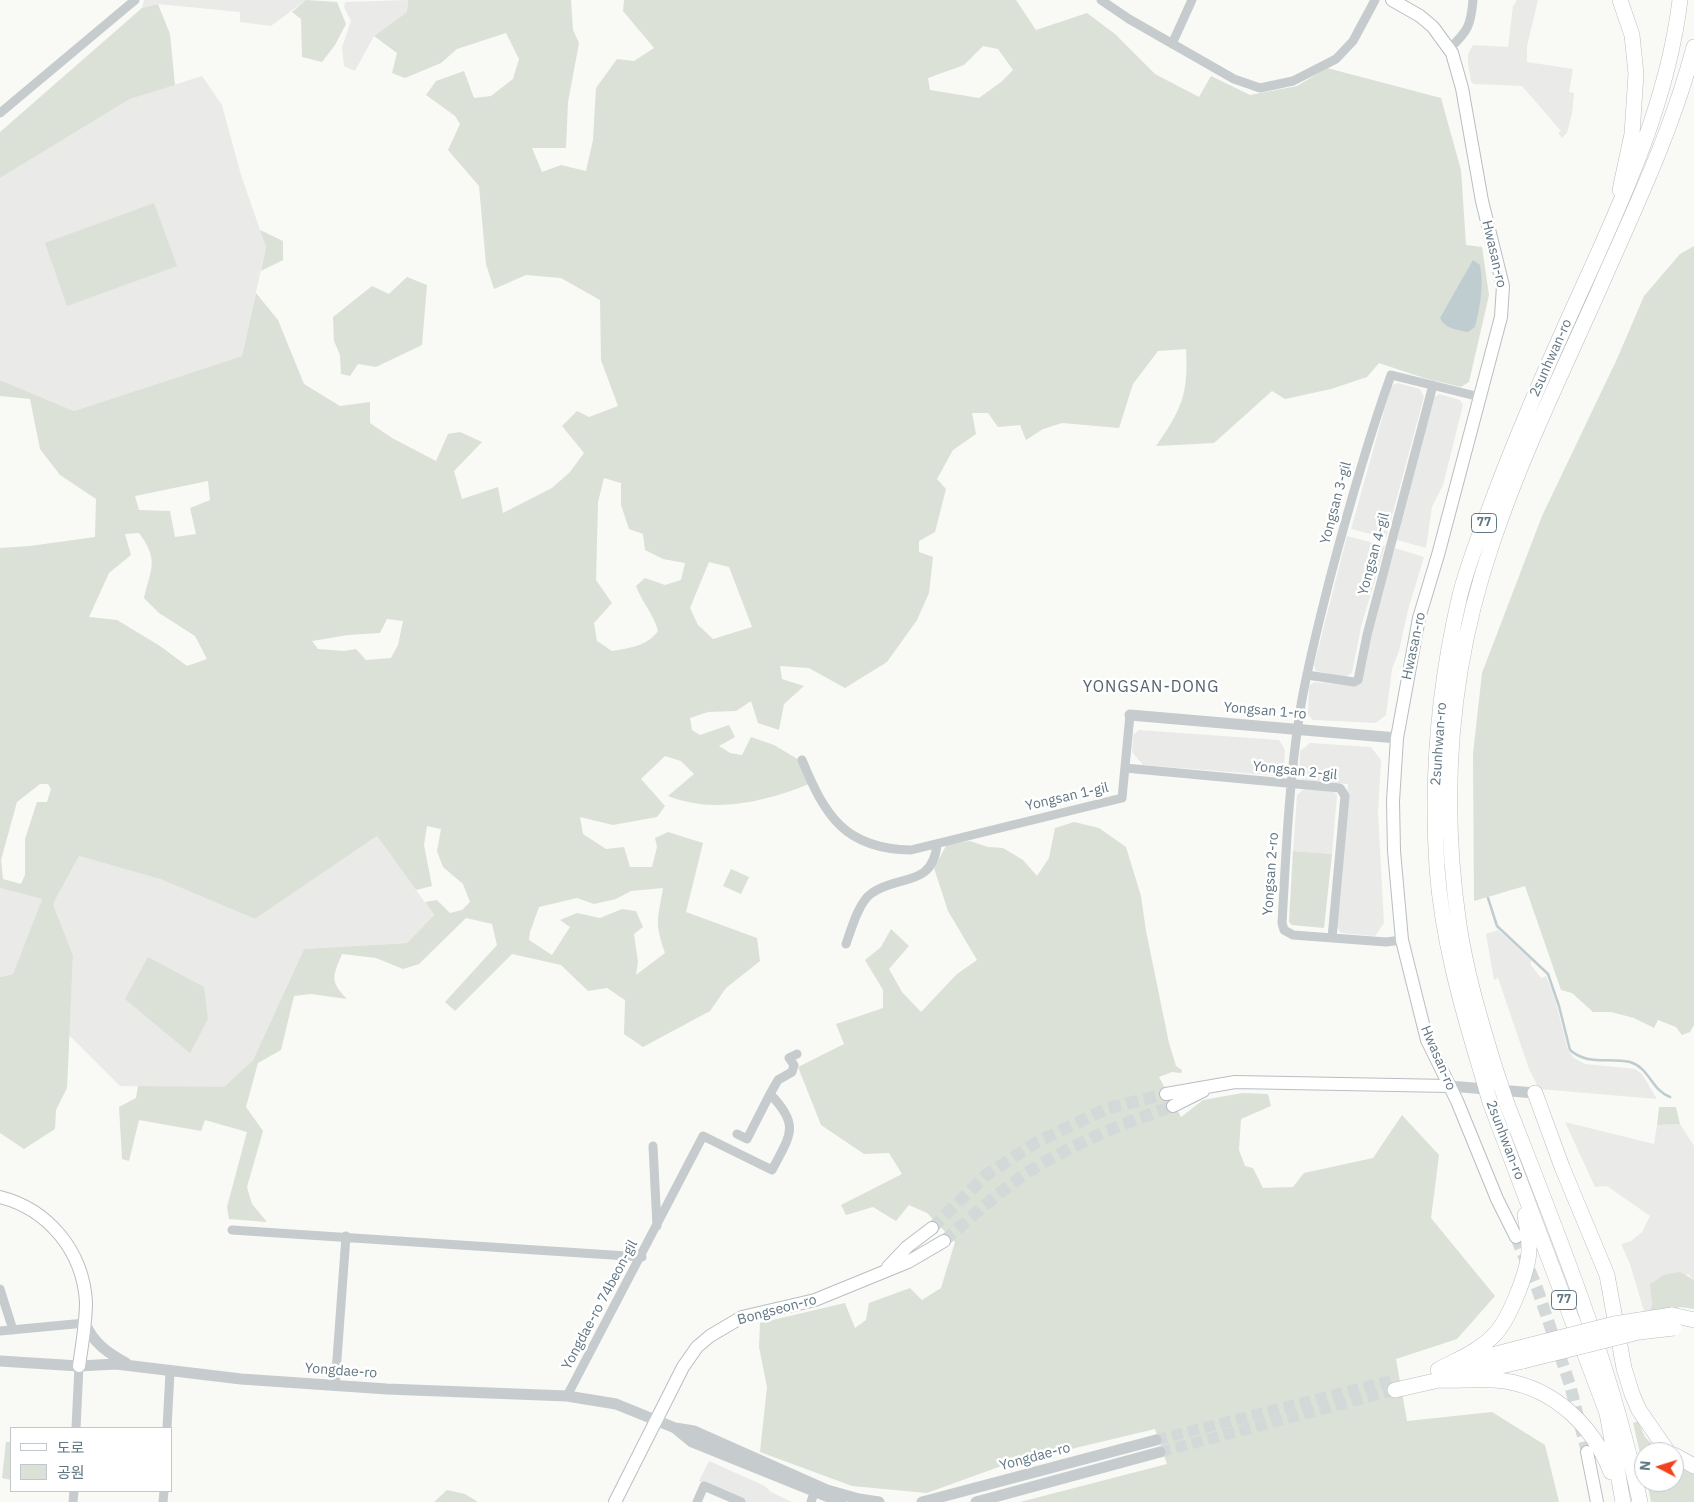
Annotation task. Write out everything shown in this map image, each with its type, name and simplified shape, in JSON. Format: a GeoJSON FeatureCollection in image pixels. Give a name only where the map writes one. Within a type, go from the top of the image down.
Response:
{"type":"FeatureCollection","features":[{"type":"Feature","properties":{"kind":"highway"},"geometry":{"type":"LineString","coordinates":[[1618,208],[1623,169],[1632,134],[1636,74],[1632,34],[1620,0]]}},
{"type":"Feature","properties":{"kind":"highway","name":"2sunhwan-ro"},"geometry":{"type":"LineString","coordinates":[[1640,1502],[1628,1443],[1581,1297],[1507,1104],[1487,1068],[1457,987],[1438,871],[1435,813],[1440,708],[1449,649],[1461,592],[1504,467],[1638,162],[1656,108],[1677,25],[1680,0]]}},
{"type":"Feature","properties":{"kind":"highway","name":"2sunhwan-ro"},"geometry":{"type":"LineString","coordinates":[[1623,1502],[1607,1413],[1490,1102],[1487,1068],[1459,926],[1452,862],[1449,791],[1451,733],[1460,664],[1474,600],[1495,534],[1518,475],[1666,135],[1694,47]]}},
{"type":"Feature","properties":{"kind":"highway"},"geometry":{"type":"LineString","coordinates":[[1535,1093],[1562,1167],[1607,1275],[1624,1368],[1632,1394],[1639,1410],[1661,1442]]}},
{"type":"Feature","properties":{"kind":"highway"},"geometry":{"type":"LineString","coordinates":[[1438,1375],[1496,1333],[1508,1312],[1523,1274],[1529,1251],[1528,1231],[1502,1131]]}},
{"type":"Feature","properties":{"kind":"highway"},"geometry":{"type":"LineString","coordinates":[[1394,1385],[1521,1354],[1614,1324],[1694,1320]]}},
{"type":"Feature","properties":{"kind":"highway"},"geometry":{"type":"LineString","coordinates":[[1673,1322],[1694,1330]]}},
{"type":"Feature","properties":{"kind":"highway"},"geometry":{"type":"LineString","coordinates":[[1438,1375],[1504,1381],[1533,1389],[1563,1406],[1580,1419],[1605,1456],[1614,1479],[1619,1502]]}},
{"type":"Feature","properties":{"kind":"highway"},"geometry":{"type":"LineString","coordinates":[[1610,1383],[1650,1438],[1655,1442]]}},
{"type":"Feature","properties":{"kind":"main road","name":"Hwasan-ro"},"geometry":{"type":"LineString","coordinates":[[1392,0],[1420,16],[1433,27],[1450,48],[1462,88],[1482,202],[1503,286],[1501,317],[1438,555],[1419,618],[1397,738],[1393,801],[1394,851],[1402,940],[1427,1040],[1449,1086],[1506,1221],[1516,1238]]}},
{"type":"Feature","properties":{"kind":"main road"},"geometry":{"type":"LineString","coordinates":[[1166,1094],[1235,1082],[1449,1086]]}},
{"type":"Feature","properties":{"kind":"main road"},"geometry":{"type":"LineString","coordinates":[[1173,1106],[1210,1087]]}},
{"type":"Feature","properties":{"kind":"main road"},"geometry":{"type":"LineString","coordinates":[[0,1196],[32,1210],[54,1227],[70,1249],[82,1280],[86,1302],[79,1366]]}},
{"type":"Feature","properties":{"kind":"main road"},"geometry":{"type":"LineString","coordinates":[[884,1270],[908,1247],[932,1228]]}},
{"type":"Feature","properties":{"kind":"main road","name":"Bongseon-ro"},"geometry":{"type":"LineString","coordinates":[[615,1502],[655,1419],[683,1367],[697,1347],[721,1328],[742,1317],[815,1300],[920,1256],[944,1241]]}},
{"type":"Feature","properties":{"kind":"main road"},"geometry":{"type":"LineString","coordinates":[[1587,1452],[1597,1502]]}},
{"type":"Feature","properties":{"kind":"street"},"geometry":{"type":"LineString","coordinates":[[0,113],[135,0]]}},
{"type":"Feature","properties":{"kind":"street"},"geometry":{"type":"LineString","coordinates":[[1101,0],[1172,44],[1245,84],[1260,88],[1279,85],[1308,74],[1336,59],[1353,41],[1375,0]]}},
{"type":"Feature","properties":{"kind":"street"},"geometry":{"type":"LineString","coordinates":[[1172,44],[1192,0]]}},
{"type":"Feature","properties":{"kind":"street"},"geometry":{"type":"LineString","coordinates":[[1450,48],[1467,30],[1471,21],[1473,0]]}},
{"type":"Feature","properties":{"kind":"street","name":"Yongsan 3-gil"},"geometry":{"type":"LineString","coordinates":[[1298,729],[1307,675],[1363,456],[1391,375],[1480,398]]}},
{"type":"Feature","properties":{"kind":"street","name":"Yongsan 4-gil"},"geometry":{"type":"LineString","coordinates":[[1307,675],[1354,682],[1358,680],[1367,635],[1433,386]]}},
{"type":"Feature","properties":{"kind":"street","name":"Yongsan 1-ro"},"geometry":{"type":"LineString","coordinates":[[1130,715],[1397,738]]}},
{"type":"Feature","properties":{"kind":"street","name":"Yongsan 1-gil"},"geometry":{"type":"LineString","coordinates":[[802,760],[813,786],[833,817],[854,838],[867,844],[891,850],[911,850],[1122,798],[1130,715]]}},
{"type":"Feature","properties":{"kind":"street","name":"Yongsan 2-ro"},"geometry":{"type":"LineString","coordinates":[[1298,729],[1292,783],[1283,926],[1289,934],[1386,942],[1402,940]]}},
{"type":"Feature","properties":{"kind":"street","name":"Yongsan 2-gil"},"geometry":{"type":"LineString","coordinates":[[1125,768],[1337,786],[1344,791],[1332,938]]}},
{"type":"Feature","properties":{"kind":"street"},"geometry":{"type":"LineString","coordinates":[[846,944],[854,921],[868,896],[877,890],[914,879],[924,872],[936,857],[937,844]]}},
{"type":"Feature","properties":{"kind":"street"},"geometry":{"type":"LineString","coordinates":[[737,1134],[747,1138],[778,1080],[792,1072],[794,1065],[790,1058],[797,1054]]}},
{"type":"Feature","properties":{"kind":"street"},"geometry":{"type":"LineString","coordinates":[[1449,1086],[1535,1093]]}},
{"type":"Feature","properties":{"kind":"street","name":"Yongdae-ro 74beon-gil"},"geometry":{"type":"LineString","coordinates":[[567,1396],[642,1256],[703,1136],[772,1170],[790,1136],[789,1119],[780,1104],[770,1094]]}},
{"type":"Feature","properties":{"kind":"street"},"geometry":{"type":"LineString","coordinates":[[653,1146],[656,1226]]}},
{"type":"Feature","properties":{"kind":"street"},"geometry":{"type":"LineString","coordinates":[[232,1230],[642,1256]]}},
{"type":"Feature","properties":{"kind":"street"},"geometry":{"type":"LineString","coordinates":[[335,1386],[346,1236]]}},
{"type":"Feature","properties":{"kind":"street"},"geometry":{"type":"LineString","coordinates":[[0,1289],[13,1330]]}},
{"type":"Feature","properties":{"kind":"street"},"geometry":{"type":"LineString","coordinates":[[0,1331],[85,1323],[88,1332],[102,1348],[132,1366]]}},
{"type":"Feature","properties":{"kind":"street","name":"Yongdae-ro"},"geometry":{"type":"LineString","coordinates":[[0,1361],[79,1366],[97,1364],[132,1366],[170,1372],[335,1386],[567,1396],[616,1404],[675,1428],[692,1442],[812,1497],[842,1502]]}},
{"type":"Feature","properties":{"kind":"street"},"geometry":{"type":"LineString","coordinates":[[76,1427],[79,1366]]}},
{"type":"Feature","properties":{"kind":"street"},"geometry":{"type":"LineString","coordinates":[[167,1427],[170,1372]]}},
{"type":"Feature","properties":{"kind":"street","name":"Yongdae-ro"},"geometry":{"type":"LineString","coordinates":[[675,1428],[694,1431],[827,1490],[859,1499],[879,1502]]}},
{"type":"Feature","properties":{"kind":"street","name":"Yongdae-ro"},"geometry":{"type":"LineString","coordinates":[[922,1502],[1156,1440]]}},
{"type":"Feature","properties":{"kind":"street","name":"Yongdae-ro"},"geometry":{"type":"LineString","coordinates":[[976,1502],[1160,1452]]}},
{"type":"Feature","properties":{"kind":"street"},"geometry":{"type":"LineString","coordinates":[[697,1502],[704,1486],[741,1502]]}},
{"type":"Feature","properties":{"kind":"shaded area"},"geometry":{"type":"Polygon","coordinates":[[[144,0],[306,0],[271,26],[240,22],[240,12],[158,4],[142,8],[144,0]]]}},
{"type":"Feature","properties":{"kind":"shaded area"},"geometry":{"type":"Polygon","coordinates":[[[408,0],[407,12],[374,36],[355,71],[344,66],[342,47],[351,21],[344,7],[345,2],[408,0]]]}},
{"type":"Feature","properties":{"kind":"shaded area"},"geometry":{"type":"Polygon","coordinates":[[[1517,0],[1538,0],[1527,46],[1527,62],[1573,69],[1569,92],[1574,93],[1572,114],[1567,133],[1562,138],[1558,133],[1561,131],[1522,86],[1474,84],[1471,81],[1468,54],[1473,45],[1508,47],[1513,6],[1517,0]]]}},
{"type":"Feature","properties":{"kind":"shaded area"},"geometry":{"type":"Polygon","coordinates":[[[202,76],[222,105],[241,175],[266,247],[242,356],[74,411],[0,380],[0,178],[130,99],[202,76]]]}},
{"type":"Feature","properties":{"kind":"shaded area"},"geometry":{"type":"Polygon","coordinates":[[[1473,260],[1480,265],[1480,304],[1475,327],[1468,332],[1448,327],[1440,318],[1473,260]]]}},
{"type":"Feature","properties":{"kind":"shaded area"},"geometry":{"type":"Polygon","coordinates":[[[1398,383],[1420,389],[1424,397],[1386,538],[1351,529],[1391,386],[1398,383]]]}},
{"type":"Feature","properties":{"kind":"shaded area"},"geometry":{"type":"Polygon","coordinates":[[[1439,394],[1460,400],[1463,405],[1443,485],[1432,507],[1426,548],[1397,540],[1433,398],[1439,394]]]}},
{"type":"Feature","properties":{"kind":"shaded area"},"geometry":{"type":"Polygon","coordinates":[[[1347,536],[1385,546],[1361,627],[1352,673],[1345,677],[1316,671],[1314,665],[1347,536]]]}},
{"type":"Feature","properties":{"kind":"shaded area"},"geometry":{"type":"Polygon","coordinates":[[[1395,548],[1424,557],[1408,610],[1399,651],[1392,669],[1386,715],[1376,723],[1313,720],[1308,715],[1309,686],[1314,682],[1355,686],[1360,683],[1369,637],[1395,548]]]}},
{"type":"Feature","properties":{"kind":"shaded area"},"geometry":{"type":"Polygon","coordinates":[[[1139,730],[1279,740],[1285,750],[1284,770],[1278,776],[1143,765],[1132,752],[1133,735],[1139,730]]]}},
{"type":"Feature","properties":{"kind":"shaded area"},"geometry":{"type":"Polygon","coordinates":[[[1310,743],[1371,747],[1381,760],[1378,813],[1384,923],[1375,936],[1341,933],[1336,926],[1348,784],[1302,780],[1299,775],[1300,751],[1310,743]]]}},
{"type":"Feature","properties":{"kind":"shaded area"},"geometry":{"type":"Polygon","coordinates":[[[1305,788],[1333,791],[1337,795],[1332,854],[1293,851],[1297,795],[1305,788]]]}},
{"type":"Feature","properties":{"kind":"shaded area"},"geometry":{"type":"Polygon","coordinates":[[[377,836],[434,915],[407,943],[304,949],[253,1060],[223,1088],[120,1086],[69,1035],[73,955],[53,904],[79,856],[160,879],[255,919],[377,836]]]}},
{"type":"Feature","properties":{"kind":"shaded area"},"geometry":{"type":"Polygon","coordinates":[[[0,888],[42,899],[13,974],[0,977],[0,888]]]}},
{"type":"Feature","properties":{"kind":"shaded area"},"geometry":{"type":"Polygon","coordinates":[[[1498,930],[1532,961],[1530,964],[1541,978],[1546,976],[1555,999],[1568,1050],[1574,1058],[1585,1064],[1635,1069],[1642,1074],[1657,1099],[1539,1089],[1529,1069],[1498,978],[1494,980],[1486,934],[1498,930]]]}},
{"type":"Feature","properties":{"kind":"shaded area"},"geometry":{"type":"Polygon","coordinates":[[[1565,1122],[1654,1144],[1657,1125],[1680,1124],[1694,1146],[1694,1280],[1688,1274],[1652,1303],[1649,1317],[1646,1318],[1630,1264],[1621,1244],[1631,1241],[1642,1232],[1650,1216],[1607,1186],[1595,1187],[1565,1122]]]}},
{"type":"Feature","properties":{"kind":"shaded area"},"geometry":{"type":"Polygon","coordinates":[[[709,1461],[765,1486],[771,1492],[792,1502],[746,1502],[699,1481],[709,1461]]]}},
{"type":"Feature","properties":{"kind":"green space"},"geometry":{"type":"Polygon","coordinates":[[[306,0],[337,2],[346,24],[335,45],[322,62],[302,57],[301,19],[292,12],[306,0]]]}},
{"type":"Feature","properties":{"kind":"green space"},"geometry":{"type":"Polygon","coordinates":[[[408,0],[571,0],[573,30],[579,43],[568,102],[566,148],[532,148],[542,172],[561,165],[586,171],[593,140],[596,88],[617,59],[634,61],[654,48],[623,11],[624,0],[1016,0],[1036,30],[1087,13],[1115,34],[1155,74],[1199,97],[1211,76],[1250,95],[1297,86],[1327,68],[1441,98],[1461,170],[1466,245],[1482,247],[1489,295],[1469,382],[1461,387],[1424,378],[1379,363],[1367,377],[1331,389],[1285,399],[1272,391],[1214,443],[1156,446],[1172,422],[1182,401],[1186,378],[1186,349],[1158,351],[1133,384],[1119,428],[1062,423],[1043,429],[1026,440],[1020,425],[998,427],[988,413],[972,413],[976,434],[953,450],[937,479],[946,489],[935,532],[919,541],[919,552],[933,557],[929,593],[917,620],[887,662],[845,688],[809,668],[780,666],[782,679],[804,686],[784,704],[779,730],[758,723],[751,701],[736,711],[708,712],[690,718],[692,730],[700,735],[729,725],[735,737],[719,746],[730,753],[742,755],[751,737],[774,745],[799,760],[809,784],[775,796],[739,804],[703,804],[685,801],[668,796],[694,774],[681,761],[665,756],[641,779],[665,806],[657,817],[613,825],[580,817],[583,834],[606,849],[624,847],[630,867],[652,867],[657,847],[655,838],[668,832],[703,843],[686,912],[757,938],[760,961],[726,988],[710,1011],[643,1047],[624,1034],[625,1000],[607,988],[588,991],[561,965],[512,954],[455,1011],[445,1002],[497,945],[492,924],[466,918],[419,964],[403,969],[376,958],[342,954],[334,978],[337,987],[347,999],[311,994],[294,996],[281,1050],[258,1063],[246,1107],[263,1131],[247,1187],[252,1204],[267,1222],[229,1219],[227,1207],[247,1132],[205,1120],[201,1131],[139,1120],[129,1161],[122,1159],[119,1107],[136,1098],[138,1086],[224,1087],[253,1060],[304,949],[407,943],[434,915],[425,902],[437,900],[450,913],[462,910],[470,902],[463,884],[443,867],[437,851],[441,829],[427,826],[424,845],[432,886],[416,890],[377,836],[255,919],[160,879],[79,856],[53,904],[73,955],[67,1088],[56,1110],[55,1129],[24,1149],[0,1133],[0,977],[13,974],[42,899],[0,888],[0,548],[95,537],[96,499],[60,475],[40,449],[30,399],[0,396],[0,380],[74,411],[242,356],[256,293],[278,320],[304,384],[340,406],[370,402],[370,423],[392,438],[436,461],[448,434],[460,432],[482,442],[454,471],[462,499],[498,487],[503,513],[552,488],[570,472],[584,453],[562,426],[577,411],[589,417],[618,406],[601,360],[600,300],[561,278],[526,275],[494,289],[486,264],[479,186],[448,150],[460,124],[455,116],[426,95],[436,81],[464,71],[474,98],[491,96],[513,79],[519,59],[506,33],[457,49],[441,63],[405,78],[392,73],[397,53],[374,36],[407,12],[408,0]],[[983,46],[964,65],[928,78],[930,90],[979,98],[1001,82],[1013,70],[998,49],[983,46]],[[604,478],[598,502],[596,580],[612,603],[594,623],[597,641],[612,651],[625,649],[638,646],[649,640],[658,631],[654,619],[636,586],[645,578],[665,585],[681,580],[685,563],[663,559],[645,550],[643,534],[629,529],[621,505],[621,483],[604,478]],[[208,481],[135,496],[139,510],[170,511],[175,537],[196,534],[190,508],[210,500],[208,481]],[[139,533],[125,534],[131,555],[109,573],[89,617],[117,620],[160,646],[187,666],[207,659],[195,636],[159,613],[144,598],[152,566],[149,551],[139,533]],[[709,562],[690,608],[698,625],[713,639],[752,627],[729,567],[709,562]],[[387,619],[380,633],[348,635],[312,641],[318,649],[344,651],[356,649],[366,660],[391,658],[398,645],[403,621],[387,619]],[[40,784],[17,802],[1,860],[3,879],[21,884],[25,875],[25,839],[37,802],[47,802],[51,789],[48,784],[40,784]],[[663,888],[631,891],[616,899],[594,904],[577,898],[539,907],[529,940],[552,955],[570,927],[560,920],[577,913],[600,918],[622,909],[636,911],[643,927],[634,934],[638,962],[636,975],[665,953],[658,927],[663,888]]]}},
{"type":"Feature","properties":{"kind":"green space"},"geometry":{"type":"Polygon","coordinates":[[[158,4],[170,34],[175,85],[130,99],[0,178],[0,132],[142,8],[158,4]]]}},
{"type":"Feature","properties":{"kind":"green space"},"geometry":{"type":"Polygon","coordinates":[[[154,203],[177,266],[67,306],[45,243],[154,203]]]}},
{"type":"Feature","properties":{"kind":"green space"},"geometry":{"type":"Polygon","coordinates":[[[260,230],[283,241],[283,260],[261,271],[266,247],[260,230]]]}},
{"type":"Feature","properties":{"kind":"green space"},"geometry":{"type":"Polygon","coordinates":[[[1694,246],[1694,1025],[1690,1032],[1682,1035],[1676,1027],[1658,1020],[1654,1028],[1634,1018],[1611,1012],[1593,1012],[1572,993],[1561,990],[1525,886],[1474,901],[1473,754],[1482,673],[1542,516],[1617,359],[1644,296],[1680,254],[1694,246]]]}},
{"type":"Feature","properties":{"kind":"green space"},"geometry":{"type":"Polygon","coordinates":[[[407,277],[427,285],[422,345],[376,367],[358,364],[350,376],[341,374],[340,355],[334,341],[333,317],[372,286],[389,294],[407,277]]]}},
{"type":"Feature","properties":{"kind":"green space"},"geometry":{"type":"Polygon","coordinates":[[[1074,822],[1099,828],[1126,847],[1141,896],[1146,931],[1169,1043],[1176,1066],[1182,1070],[1181,1073],[1172,1072],[1159,1077],[1181,1117],[1203,1100],[1243,1093],[1268,1094],[1271,1106],[1241,1119],[1239,1150],[1245,1166],[1253,1168],[1263,1188],[1293,1187],[1304,1173],[1373,1158],[1402,1115],[1439,1155],[1431,1218],[1495,1296],[1457,1339],[1396,1359],[1407,1421],[1492,1412],[1545,1445],[1559,1502],[1020,1502],[1167,1464],[1155,1429],[1004,1465],[927,1493],[852,1486],[760,1452],[767,1387],[759,1347],[760,1323],[845,1303],[855,1328],[866,1320],[869,1303],[910,1288],[922,1300],[941,1288],[955,1242],[927,1213],[909,1205],[896,1221],[873,1207],[846,1215],[841,1205],[902,1174],[889,1153],[864,1154],[821,1125],[798,1067],[844,1044],[836,1024],[883,1008],[883,990],[865,960],[881,947],[891,929],[909,946],[889,969],[902,992],[921,1012],[957,974],[977,960],[948,911],[934,868],[947,844],[970,841],[988,847],[1003,848],[1023,860],[1037,876],[1049,858],[1055,828],[1074,822]]]}},
{"type":"Feature","properties":{"kind":"green space"},"geometry":{"type":"Polygon","coordinates":[[[1293,851],[1332,854],[1324,928],[1292,925],[1289,922],[1293,851]]]}},
{"type":"Feature","properties":{"kind":"green space"},"geometry":{"type":"Polygon","coordinates":[[[731,869],[749,877],[741,894],[723,886],[731,869]]]}},
{"type":"Feature","properties":{"kind":"green space"},"geometry":{"type":"Polygon","coordinates":[[[148,957],[204,987],[208,1019],[190,1053],[125,999],[148,957]]]}},
{"type":"Feature","properties":{"kind":"green space"},"geometry":{"type":"Polygon","coordinates":[[[1659,1107],[1676,1107],[1680,1124],[1657,1125],[1659,1107]]]}},
{"type":"Feature","properties":{"kind":"green space"},"geometry":{"type":"Polygon","coordinates":[[[1680,1272],[1694,1280],[1694,1309],[1680,1307],[1649,1317],[1652,1303],[1650,1284],[1664,1275],[1680,1272]]]}},
{"type":"Feature","properties":{"kind":"green space"},"geometry":{"type":"Polygon","coordinates":[[[1638,1421],[1645,1437],[1650,1442],[1637,1442],[1633,1423],[1638,1421]]]}},
{"type":"Feature","properties":{"kind":"green space"},"geometry":{"type":"Polygon","coordinates":[[[6,1442],[10,1442],[10,1480],[2,1478],[6,1442]]]}},
{"type":"Feature","properties":{"kind":"green space"},"geometry":{"type":"Polygon","coordinates":[[[1684,1466],[1694,1470],[1694,1502],[1651,1502],[1649,1492],[1684,1492],[1684,1466]]]}},
{"type":"Feature","properties":{"kind":"green space"},"geometry":{"type":"Polygon","coordinates":[[[447,1490],[465,1494],[478,1502],[434,1502],[447,1490]]]}},
{"type":"Feature","properties":{"kind":"waterway"},"geometry":{"type":"LineString","coordinates":[[1488,898],[1497,926],[1548,974],[1559,1006],[1570,1050],[1577,1055],[1591,1060],[1622,1061],[1637,1065],[1664,1094],[1670,1097]]}},
{"type":"Feature","properties":{"kind":"tunnel"},"geometry":{"type":"LineString","coordinates":[[932,1228],[986,1175],[1037,1142],[1108,1108],[1166,1094]]}},
{"type":"Feature","properties":{"kind":"tunnel"},"geometry":{"type":"LineString","coordinates":[[944,1241],[995,1197],[1036,1167],[1095,1137],[1173,1106]]}},
{"type":"Feature","properties":{"kind":"tunnel"},"geometry":{"type":"LineString","coordinates":[[1516,1237],[1537,1288],[1570,1385],[1587,1452]]}},
{"type":"Feature","properties":{"kind":"tunnel"},"geometry":{"type":"LineString","coordinates":[[1156,1440],[1393,1380]]}},
{"type":"Feature","properties":{"kind":"tunnel"},"geometry":{"type":"LineString","coordinates":[[1160,1452],[1395,1390]]}},
{"type":"Feature","properties":{"kind":"district","name":"YONGSAN-DONG"},"geometry":{"type":"Point","coordinates":[1151,687]}}]}
